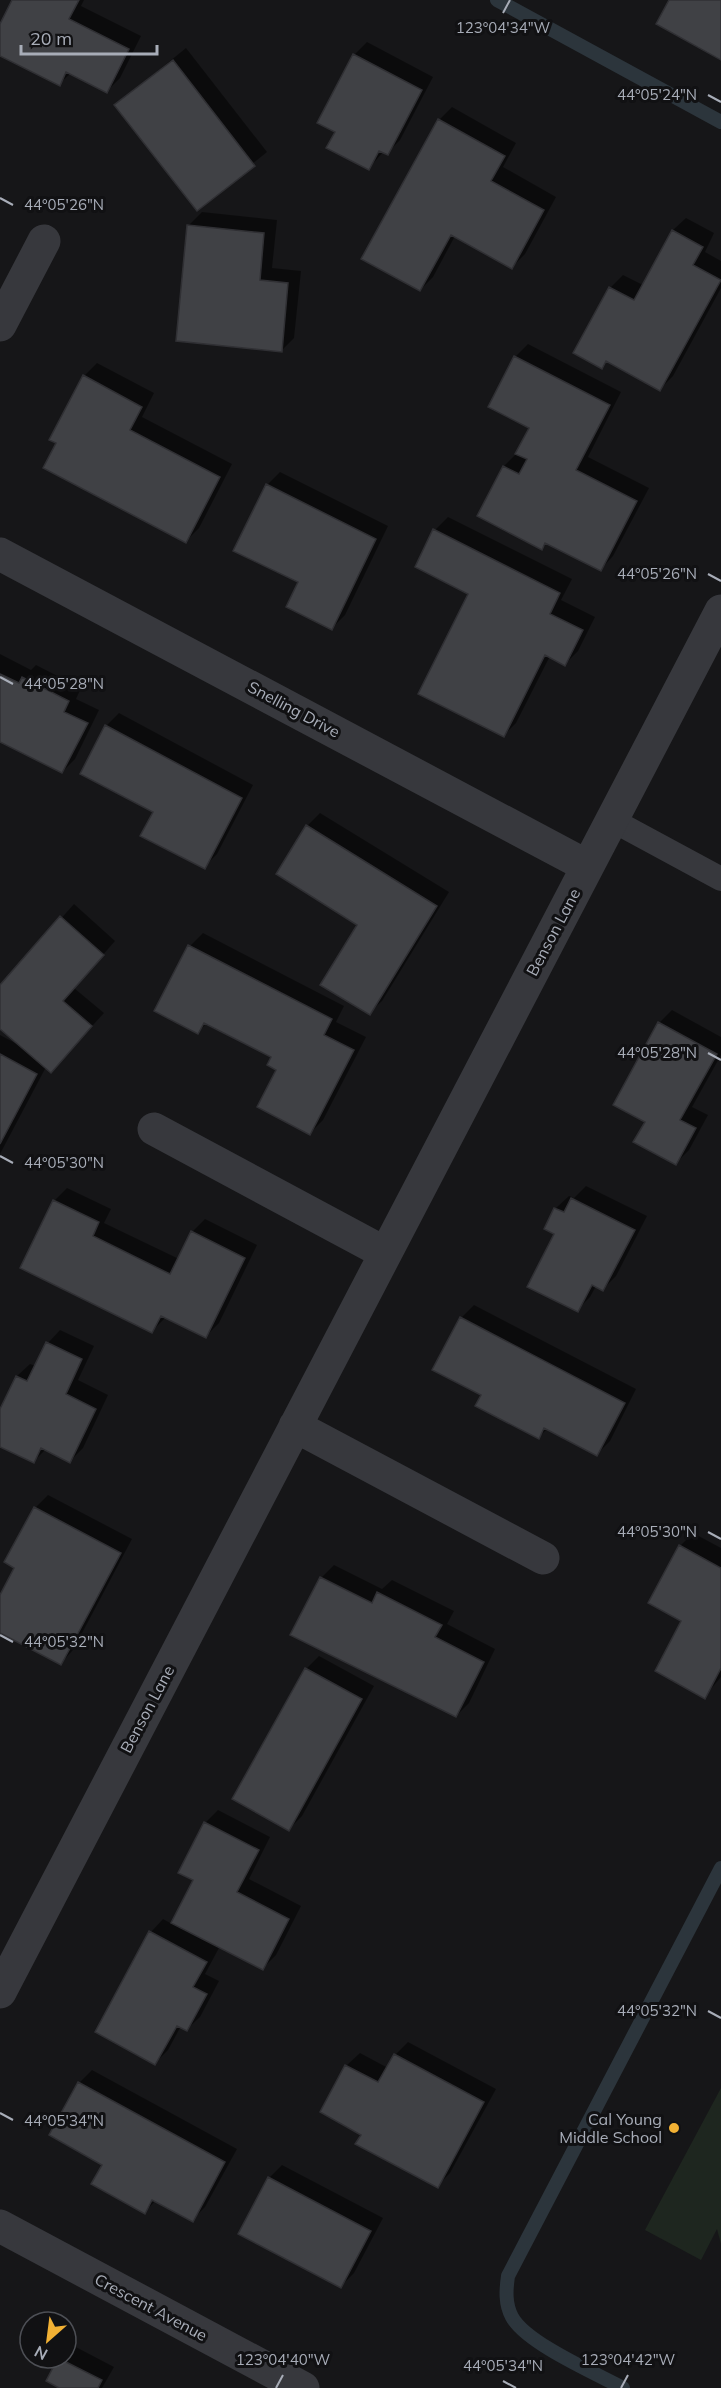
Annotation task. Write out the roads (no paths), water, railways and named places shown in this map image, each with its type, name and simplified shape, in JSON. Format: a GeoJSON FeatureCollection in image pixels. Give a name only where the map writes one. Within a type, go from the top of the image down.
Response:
{"type":"FeatureCollection","features":[{"type":"Feature","properties":{"kind":"street"},"geometry":{"type":"LineString","coordinates":[[0,325],[44,241]]}},
{"type":"Feature","properties":{"kind":"street","name":"Snelling Drive"},"geometry":{"type":"LineString","coordinates":[[0,554],[587,866]]}},
{"type":"Feature","properties":{"kind":"street","name":"Benson Lane"},"geometry":{"type":"LineString","coordinates":[[0,1992],[721,611]]}},
{"type":"Feature","properties":{"kind":"street"},"geometry":{"type":"LineString","coordinates":[[154,1129],[385,1253]]}},
{"type":"Feature","properties":{"kind":"street"},"geometry":{"type":"LineString","coordinates":[[295,1426],[543,1558]]}},
{"type":"Feature","properties":{"kind":"street","name":"Crescent Avenue"},"geometry":{"type":"LineString","coordinates":[[0,2226],[303,2388]]}},
{"type":"Feature","properties":{"kind":"lane"},"geometry":{"type":"LineString","coordinates":[[612,820],[721,879]]}},
{"type":"Feature","properties":{"kind":"waterway"},"geometry":{"type":"LineString","coordinates":[[497,0],[721,122]]}},
{"type":"Feature","properties":{"kind":"waterway"},"geometry":{"type":"LineString","coordinates":[[623,2388],[562,2357],[520,2327],[508,2307],[508,2276],[721,1868]]}},
{"type":"Feature","properties":{"kind":"place","name":"Cal Young Middle School"},"geometry":{"type":"Point","coordinates":[674,2128]}}]}
